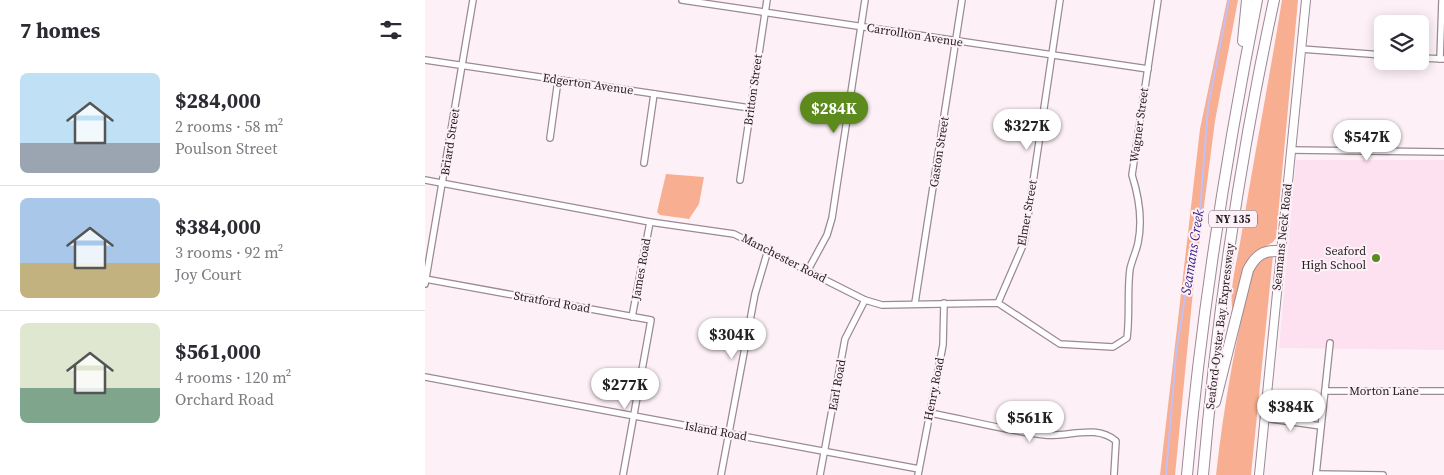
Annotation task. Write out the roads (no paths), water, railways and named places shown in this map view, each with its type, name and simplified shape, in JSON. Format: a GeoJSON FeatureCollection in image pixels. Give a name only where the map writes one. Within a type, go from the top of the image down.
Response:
{"type":"FeatureCollection","features":[{"type":"Feature","properties":{"kind":"highway"},"geometry":{"type":"LineString","coordinates":[[1234,120],[1247,0]]}},
{"type":"Feature","properties":{"kind":"highway","name":"Seaford-Oyster Bay Expressway"},"geometry":{"type":"LineString","coordinates":[[1187,475],[1205,308],[1234,120],[1257,0]]}},
{"type":"Feature","properties":{"kind":"highway","name":"Seaford-Oyster Bay Expressway"},"geometry":{"type":"LineString","coordinates":[[1203,475],[1232,229],[1274,0]]}},
{"type":"Feature","properties":{"kind":"highway"},"geometry":{"type":"LineString","coordinates":[[1206,440],[1249,270],[1254,260],[1262,252],[1280,251]]}},
{"type":"Feature","properties":{"kind":"street","name":"Briard Street"},"geometry":{"type":"LineString","coordinates":[[425,280],[443,184],[473,0]]}},
{"type":"Feature","properties":{"kind":"street","name":"Carrollton Avenue"},"geometry":{"type":"LineString","coordinates":[[681,0],[1148,69]]}},
{"type":"Feature","properties":{"kind":"street","name":"Britton Street"},"geometry":{"type":"LineString","coordinates":[[740,180],[767,0]]}},
{"type":"Feature","properties":{"kind":"street"},"geometry":{"type":"LineString","coordinates":[[808,270],[827,235],[832,218],[865,0]]}},
{"type":"Feature","properties":{"kind":"street","name":"Gaston Street"},"geometry":{"type":"LineString","coordinates":[[915,303],[962,0]]}},
{"type":"Feature","properties":{"kind":"street","name":"Elmer Street"},"geometry":{"type":"LineString","coordinates":[[998,303],[1023,243],[1060,0]]}},
{"type":"Feature","properties":{"kind":"street","name":"Wagner Street"},"geometry":{"type":"LineString","coordinates":[[998,303],[1060,344],[1113,347],[1127,338],[1130,268],[1138,242],[1140,212],[1138,195],[1132,175],[1158,0]]}},
{"type":"Feature","properties":{"kind":"street","name":"Seamans Neck Road"},"geometry":{"type":"LineString","coordinates":[[1259,475],[1306,0]]}},
{"type":"Feature","properties":{"kind":"street"},"geometry":{"type":"LineString","coordinates":[[1429,58],[1442,59],[1442,0]]}},
{"type":"Feature","properties":{"kind":"street"},"geometry":{"type":"LineString","coordinates":[[1301,49],[1374,54]]}},
{"type":"Feature","properties":{"kind":"street","name":"Edgerton Avenue"},"geometry":{"type":"LineString","coordinates":[[425,60],[751,108]]}},
{"type":"Feature","properties":{"kind":"street"},"geometry":{"type":"LineString","coordinates":[[550,138],[558,80]]}},
{"type":"Feature","properties":{"kind":"street"},"geometry":{"type":"LineString","coordinates":[[644,163],[654,94]]}},
{"type":"Feature","properties":{"kind":"street"},"geometry":{"type":"LineString","coordinates":[[1291,150],[1444,152]]}},
{"type":"Feature","properties":{"kind":"street","name":"Manchester Road"},"geometry":{"type":"LineString","coordinates":[[425,180],[649,222],[734,234],[865,300],[882,305],[998,303]]}},
{"type":"Feature","properties":{"kind":"street","name":"James Road"},"geometry":{"type":"LineString","coordinates":[[632,317],[649,222]]}},
{"type":"Feature","properties":{"kind":"street"},"geometry":{"type":"LineString","coordinates":[[721,475],[755,294],[768,250]]}},
{"type":"Feature","properties":{"kind":"street","name":"Stratford Road"},"geometry":{"type":"LineString","coordinates":[[425,280],[651,320],[634,416]]}},
{"type":"Feature","properties":{"kind":"street","name":"Earl Road"},"geometry":{"type":"LineString","coordinates":[[820,475],[845,339],[865,300]]}},
{"type":"Feature","properties":{"kind":"street","name":"Henry Road"},"geometry":{"type":"LineString","coordinates":[[919,472],[943,345],[944,303]]}},
{"type":"Feature","properties":{"kind":"street"},"geometry":{"type":"LineString","coordinates":[[1330,343],[1316,475],[1383,475]]}},
{"type":"Feature","properties":{"kind":"street","name":"Island Road"},"geometry":{"type":"LineString","coordinates":[[425,377],[825,451],[919,472]]}},
{"type":"Feature","properties":{"kind":"street","name":"Morton Lane"},"geometry":{"type":"LineString","coordinates":[[1325,391],[1444,391]]}},
{"type":"Feature","properties":{"kind":"street"},"geometry":{"type":"LineString","coordinates":[[930,413],[1045,435],[1075,432],[1108,434],[1116,440],[1114,475]]}},
{"type":"Feature","properties":{"kind":"street"},"geometry":{"type":"LineString","coordinates":[[623,475],[634,416]]}},
{"type":"Feature","properties":{"kind":"street"},"geometry":{"type":"LineString","coordinates":[[1264,418],[1321,426]]}},
{"type":"Feature","properties":{"kind":"waterway","name":"Seamans Creek"},"geometry":{"type":"LineString","coordinates":[[1166,475],[1176,354],[1190,265],[1198,237],[1208,107],[1229,0]]}},
{"type":"Feature","properties":{"kind":"place","name":"Seaford High School"},"geometry":{"type":"Point","coordinates":[1376,258]}}]}
